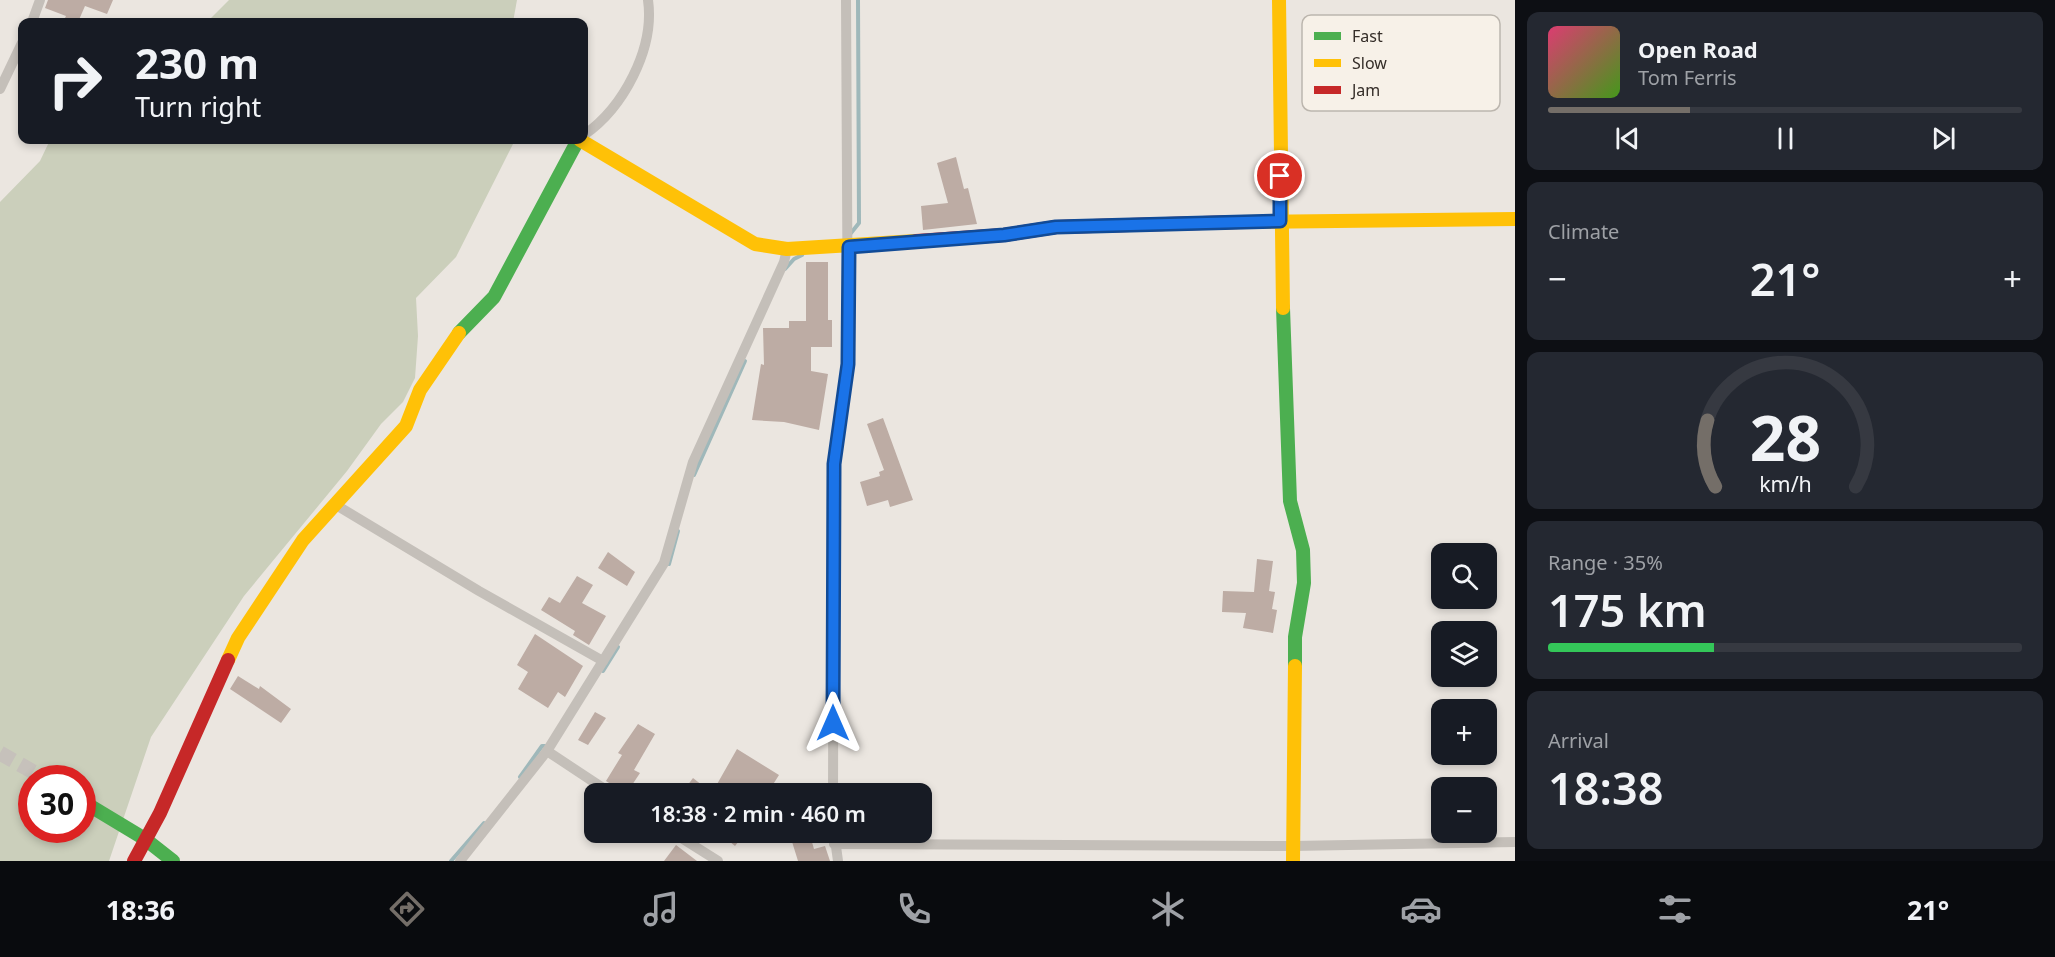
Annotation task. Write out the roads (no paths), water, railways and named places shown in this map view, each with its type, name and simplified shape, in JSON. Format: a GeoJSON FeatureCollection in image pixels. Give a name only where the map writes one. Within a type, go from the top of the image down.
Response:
{"type":"FeatureCollection","features":[{"type":"Feature","properties":{"kind":"street"},"geometry":{"type":"LineString","coordinates":[[33,18],[40,0]]}},
{"type":"Feature","properties":{"kind":"street"},"geometry":{"type":"LineString","coordinates":[[588,132],[612,112],[629,81],[647,36],[648,0]]}},
{"type":"Feature","properties":{"kind":"street"},"geometry":{"type":"LineString","coordinates":[[833,783],[832,512],[834,464],[848,364],[846,0]]}},
{"type":"Feature","properties":{"kind":"street"},"geometry":{"type":"LineString","coordinates":[[1279,0],[1280,221],[1290,501],[1303,550],[1304,583],[1295,637],[1293,861]]}},
{"type":"Feature","properties":{"kind":"street"},"geometry":{"type":"LineString","coordinates":[[0,89],[18,51]]}},
{"type":"Feature","properties":{"kind":"street"},"geometry":{"type":"LineString","coordinates":[[134,861],[160,813],[238,638],[303,540],[406,426],[420,390],[458,334],[494,297],[577,144]]}},
{"type":"Feature","properties":{"kind":"street"},"geometry":{"type":"LineString","coordinates":[[586,144],[755,244],[787,249],[849,247],[1004,235],[1056,227],[1280,221],[1515,219]]}},
{"type":"Feature","properties":{"kind":"street"},"geometry":{"type":"LineString","coordinates":[[460,861],[547,751],[664,563],[693,462],[784,262],[787,249]]}},
{"type":"Feature","properties":{"kind":"street"},"geometry":{"type":"LineString","coordinates":[[336,505],[603,661]]}},
{"type":"Feature","properties":{"kind":"street"},"geometry":{"type":"LineString","coordinates":[[547,751],[595,783]]}},
{"type":"Feature","properties":{"kind":"street"},"geometry":{"type":"LineString","coordinates":[[96,809],[145,839],[173,861]]}},
{"type":"Feature","properties":{"kind":"street"},"geometry":{"type":"LineString","coordinates":[[838,861],[834,844],[1293,846],[1515,842]]}},
{"type":"Feature","properties":{"kind":"street"},"geometry":{"type":"LineString","coordinates":[[689,843],[718,861]]}},
{"type":"Feature","properties":{"kind":"waterway"},"geometry":{"type":"LineString","coordinates":[[851,233],[859,223],[858,0]]}},
{"type":"Feature","properties":{"kind":"waterway"},"geometry":{"type":"LineString","coordinates":[[785,269],[794,259],[802,255]]}},
{"type":"Feature","properties":{"kind":"waterway"},"geometry":{"type":"LineString","coordinates":[[694,475],[745,361]]}},
{"type":"Feature","properties":{"kind":"waterway"},"geometry":{"type":"LineString","coordinates":[[669,564],[678,531]]}},
{"type":"Feature","properties":{"kind":"waterway"},"geometry":{"type":"LineString","coordinates":[[603,671],[618,647]]}},
{"type":"Feature","properties":{"kind":"waterway"},"geometry":{"type":"LineString","coordinates":[[520,777],[542,746],[547,746]]}},
{"type":"Feature","properties":{"kind":"waterway"},"geometry":{"type":"LineString","coordinates":[[451,861],[484,823]]}},
{"type":"Feature","properties":{"kind":"tunnel"},"geometry":{"type":"LineString","coordinates":[[0,753],[21,765]]}}]}
